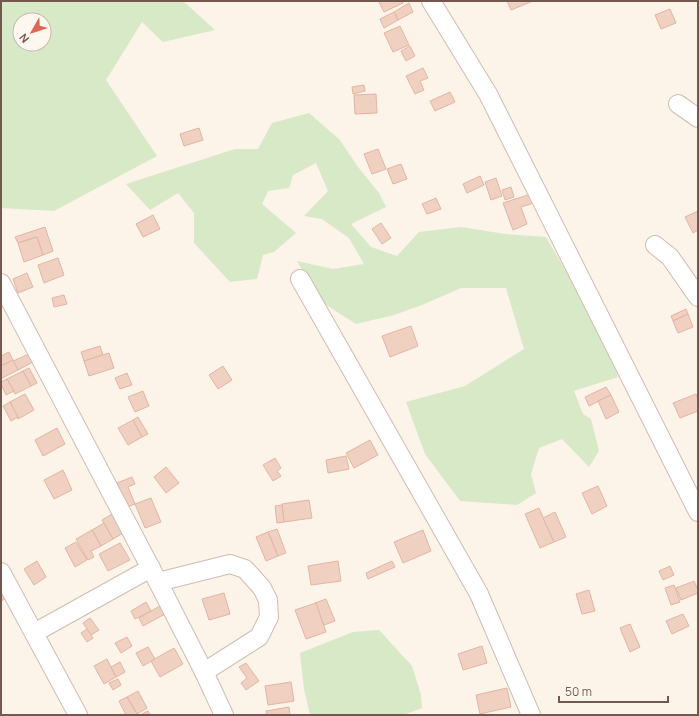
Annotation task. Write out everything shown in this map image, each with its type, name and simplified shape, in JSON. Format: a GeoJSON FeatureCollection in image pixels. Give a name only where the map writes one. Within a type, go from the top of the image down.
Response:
{"type":"FeatureCollection","features":[{"type":"Feature","properties":{"kind":"street"},"geometry":{"type":"LineString","coordinates":[[431,1],[488,94],[698,512]]}},
{"type":"Feature","properties":{"kind":"street"},"geometry":{"type":"LineString","coordinates":[[678,104],[698,118]]}},
{"type":"Feature","properties":{"kind":"street"},"geometry":{"type":"LineString","coordinates":[[655,245],[670,257],[698,298]]}},
{"type":"Feature","properties":{"kind":"street"},"geometry":{"type":"LineString","coordinates":[[300,279],[479,594],[531,715]]}},
{"type":"Feature","properties":{"kind":"street"},"geometry":{"type":"LineString","coordinates":[[1,283],[155,575],[224,715]]}},
{"type":"Feature","properties":{"kind":"street"},"geometry":{"type":"LineString","coordinates":[[34,633],[155,575],[230,564],[245,569],[262,588],[268,600],[268,617],[259,637],[204,672]]}},
{"type":"Feature","properties":{"kind":"street"},"geometry":{"type":"LineString","coordinates":[[1,572],[78,715]]}},
{"type":"Feature","properties":{"kind":"green space"},"geometry":{"type":"Polygon","coordinates":[[[3,1],[183,1],[215,30],[163,42],[142,22],[106,80],[157,156],[54,211],[1,208],[1,3],[3,1]]]}},
{"type":"Feature","properties":{"kind":"green space"},"geometry":{"type":"Polygon","coordinates":[[[309,113],[339,139],[358,167],[379,193],[386,207],[351,224],[371,247],[397,256],[419,232],[461,227],[505,234],[546,237],[602,334],[618,377],[574,391],[583,414],[591,419],[599,451],[589,467],[562,439],[539,448],[531,474],[536,493],[517,505],[460,501],[425,454],[406,402],[465,386],[524,349],[506,288],[461,288],[394,315],[356,324],[320,301],[297,261],[333,269],[364,264],[349,238],[322,219],[304,216],[328,191],[316,163],[293,175],[289,188],[268,191],[262,204],[296,233],[274,252],[263,255],[257,279],[230,282],[194,243],[194,213],[178,193],[150,210],[126,184],[235,149],[258,149],[272,123],[309,113]]]}},
{"type":"Feature","properties":{"kind":"green space"},"geometry":{"type":"Polygon","coordinates":[[[379,630],[412,666],[421,695],[422,708],[406,715],[310,715],[304,689],[300,653],[353,632],[379,630]]]}},
{"type":"Feature","properties":{"kind":"building"},"geometry":{"type":"Polygon","coordinates":[[[403,1],[403,3],[384,12],[379,2],[403,1]]]}},
{"type":"Feature","properties":{"kind":"building"},"geometry":{"type":"Polygon","coordinates":[[[507,1],[533,1],[511,10],[507,1]]]}},
{"type":"Feature","properties":{"kind":"building"},"geometry":{"type":"Polygon","coordinates":[[[409,3],[413,12],[398,20],[394,12],[409,3]]]}},
{"type":"Feature","properties":{"kind":"building"},"geometry":{"type":"Polygon","coordinates":[[[670,9],[676,23],[661,29],[655,15],[670,9]]]}},
{"type":"Feature","properties":{"kind":"building"},"geometry":{"type":"Polygon","coordinates":[[[394,12],[398,20],[384,28],[380,19],[394,12]]]}},
{"type":"Feature","properties":{"kind":"building"},"geometry":{"type":"Polygon","coordinates":[[[400,26],[409,45],[393,52],[384,33],[400,26]]]}},
{"type":"Feature","properties":{"kind":"building"},"geometry":{"type":"Polygon","coordinates":[[[410,46],[415,56],[406,61],[401,51],[410,46]]]}},
{"type":"Feature","properties":{"kind":"building"},"geometry":{"type":"Polygon","coordinates":[[[423,68],[428,78],[420,81],[424,90],[415,94],[406,76],[423,68]]]}},
{"type":"Feature","properties":{"kind":"building"},"geometry":{"type":"Polygon","coordinates":[[[364,85],[365,91],[353,94],[352,87],[364,85]]]}},
{"type":"Feature","properties":{"kind":"building"},"geometry":{"type":"Polygon","coordinates":[[[450,92],[455,102],[435,111],[430,101],[450,92]]]}},
{"type":"Feature","properties":{"kind":"building"},"geometry":{"type":"Polygon","coordinates":[[[376,94],[377,113],[355,114],[354,95],[376,94]]]}},
{"type":"Feature","properties":{"kind":"building"},"geometry":{"type":"Polygon","coordinates":[[[199,128],[203,140],[184,146],[180,134],[199,128]]]}},
{"type":"Feature","properties":{"kind":"building"},"geometry":{"type":"Polygon","coordinates":[[[378,149],[386,169],[372,174],[364,154],[378,149]]]}},
{"type":"Feature","properties":{"kind":"building"},"geometry":{"type":"Polygon","coordinates":[[[401,164],[407,179],[393,184],[387,169],[401,164]]]}},
{"type":"Feature","properties":{"kind":"building"},"geometry":{"type":"Polygon","coordinates":[[[480,176],[484,185],[467,193],[463,184],[480,176]]]}},
{"type":"Feature","properties":{"kind":"building"},"geometry":{"type":"Polygon","coordinates":[[[496,178],[502,196],[491,200],[485,182],[496,178]]]}},
{"type":"Feature","properties":{"kind":"building"},"geometry":{"type":"Polygon","coordinates":[[[511,187],[514,197],[505,200],[502,190],[511,187]]]}},
{"type":"Feature","properties":{"kind":"building"},"geometry":{"type":"Polygon","coordinates":[[[531,194],[534,203],[521,207],[527,224],[513,230],[503,203],[531,194]]]}},
{"type":"Feature","properties":{"kind":"building"},"geometry":{"type":"Polygon","coordinates":[[[436,198],[441,209],[427,214],[422,204],[436,198]]]}},
{"type":"Feature","properties":{"kind":"building"},"geometry":{"type":"Polygon","coordinates":[[[698,211],[698,230],[693,233],[685,217],[698,211]]]}},
{"type":"Feature","properties":{"kind":"building"},"geometry":{"type":"Polygon","coordinates":[[[153,215],[160,229],[143,237],[136,224],[153,215]]]}},
{"type":"Feature","properties":{"kind":"building"},"geometry":{"type":"Polygon","coordinates":[[[381,223],[391,238],[382,244],[372,229],[381,223]]]}},
{"type":"Feature","properties":{"kind":"building"},"geometry":{"type":"Polygon","coordinates":[[[45,227],[53,251],[43,255],[37,237],[18,243],[15,237],[45,227]]]}},
{"type":"Feature","properties":{"kind":"building"},"geometry":{"type":"Polygon","coordinates":[[[37,237],[43,255],[24,262],[18,243],[37,237]]]}},
{"type":"Feature","properties":{"kind":"building"},"geometry":{"type":"Polygon","coordinates":[[[58,258],[64,275],[44,283],[38,265],[58,258]]]}},
{"type":"Feature","properties":{"kind":"building"},"geometry":{"type":"Polygon","coordinates":[[[27,273],[33,287],[18,293],[13,279],[27,273]]]}},
{"type":"Feature","properties":{"kind":"building"},"geometry":{"type":"Polygon","coordinates":[[[64,295],[67,304],[54,307],[52,298],[64,295]]]}},
{"type":"Feature","properties":{"kind":"building"},"geometry":{"type":"Polygon","coordinates":[[[686,309],[688,314],[673,321],[671,316],[686,309]]]}},
{"type":"Feature","properties":{"kind":"building"},"geometry":{"type":"Polygon","coordinates":[[[688,314],[693,327],[678,333],[673,321],[688,314]]]}},
{"type":"Feature","properties":{"kind":"building"},"geometry":{"type":"Polygon","coordinates":[[[411,326],[418,346],[390,357],[382,336],[411,326]]]}},
{"type":"Feature","properties":{"kind":"building"},"geometry":{"type":"Polygon","coordinates":[[[100,346],[103,355],[84,361],[81,352],[100,346]]]}},
{"type":"Feature","properties":{"kind":"building"},"geometry":{"type":"Polygon","coordinates":[[[9,352],[13,360],[1,366],[1,356],[9,352]]]}},
{"type":"Feature","properties":{"kind":"building"},"geometry":{"type":"Polygon","coordinates":[[[109,353],[114,368],[89,376],[84,361],[109,353]]]}},
{"type":"Feature","properties":{"kind":"building"},"geometry":{"type":"Polygon","coordinates":[[[29,354],[33,362],[18,370],[13,361],[29,354]]]}},
{"type":"Feature","properties":{"kind":"building"},"geometry":{"type":"Polygon","coordinates":[[[13,360],[18,370],[2,378],[1,366],[13,360]]]}},
{"type":"Feature","properties":{"kind":"building"},"geometry":{"type":"Polygon","coordinates":[[[223,366],[232,380],[218,389],[209,375],[223,366]]]}},
{"type":"Feature","properties":{"kind":"building"},"geometry":{"type":"Polygon","coordinates":[[[29,368],[37,383],[31,386],[23,371],[29,368]]]}},
{"type":"Feature","properties":{"kind":"building"},"geometry":{"type":"Polygon","coordinates":[[[23,371],[31,386],[15,394],[7,379],[23,371]]]}},
{"type":"Feature","properties":{"kind":"building"},"geometry":{"type":"Polygon","coordinates":[[[127,373],[132,385],[120,389],[115,378],[127,373]]]}},
{"type":"Feature","properties":{"kind":"building"},"geometry":{"type":"Polygon","coordinates":[[[7,379],[14,391],[6,395],[1,382],[7,379]]]}},
{"type":"Feature","properties":{"kind":"building"},"geometry":{"type":"Polygon","coordinates":[[[606,387],[611,395],[589,406],[585,397],[606,387]]]}},
{"type":"Feature","properties":{"kind":"building"},"geometry":{"type":"Polygon","coordinates":[[[143,391],[149,406],[135,412],[128,397],[143,391]]]}},
{"type":"Feature","properties":{"kind":"building"},"geometry":{"type":"Polygon","coordinates":[[[25,394],[34,410],[18,419],[10,402],[25,394]]]}},
{"type":"Feature","properties":{"kind":"building"},"geometry":{"type":"Polygon","coordinates":[[[696,394],[698,400],[698,411],[680,418],[673,403],[696,394]]]}},
{"type":"Feature","properties":{"kind":"building"},"geometry":{"type":"Polygon","coordinates":[[[611,395],[619,412],[606,419],[598,401],[611,395]]]}},
{"type":"Feature","properties":{"kind":"building"},"geometry":{"type":"Polygon","coordinates":[[[10,402],[18,417],[11,421],[3,406],[10,402]]]}},
{"type":"Feature","properties":{"kind":"building"},"geometry":{"type":"Polygon","coordinates":[[[138,417],[148,434],[142,437],[133,420],[138,417]]]}},
{"type":"Feature","properties":{"kind":"building"},"geometry":{"type":"Polygon","coordinates":[[[133,420],[142,437],[128,445],[118,428],[133,420]]]}},
{"type":"Feature","properties":{"kind":"building"},"geometry":{"type":"Polygon","coordinates":[[[57,428],[65,444],[43,456],[35,440],[57,428]]]}},
{"type":"Feature","properties":{"kind":"building"},"geometry":{"type":"Polygon","coordinates":[[[370,440],[378,455],[354,468],[346,453],[370,440]]]}},
{"type":"Feature","properties":{"kind":"building"},"geometry":{"type":"Polygon","coordinates":[[[346,456],[349,469],[328,473],[326,460],[346,456]]]}},
{"type":"Feature","properties":{"kind":"building"},"geometry":{"type":"Polygon","coordinates":[[[275,458],[281,468],[277,471],[281,476],[273,481],[263,465],[275,458]]]}},
{"type":"Feature","properties":{"kind":"building"},"geometry":{"type":"Polygon","coordinates":[[[166,467],[179,483],[166,493],[154,477],[166,467]]]}},
{"type":"Feature","properties":{"kind":"building"},"geometry":{"type":"Polygon","coordinates":[[[63,470],[72,490],[54,499],[44,480],[63,470]]]}},
{"type":"Feature","properties":{"kind":"building"},"geometry":{"type":"Polygon","coordinates":[[[132,477],[135,484],[128,487],[135,504],[127,507],[117,483],[132,477]]]}},
{"type":"Feature","properties":{"kind":"building"},"geometry":{"type":"Polygon","coordinates":[[[598,486],[607,506],[592,514],[582,493],[598,486]]]}},
{"type":"Feature","properties":{"kind":"building"},"geometry":{"type":"Polygon","coordinates":[[[151,498],[161,522],[145,528],[135,504],[151,498]]]}},
{"type":"Feature","properties":{"kind":"building"},"geometry":{"type":"Polygon","coordinates":[[[309,500],[312,518],[284,522],[282,504],[309,500]]]}},
{"type":"Feature","properties":{"kind":"building"},"geometry":{"type":"Polygon","coordinates":[[[282,505],[284,522],[277,523],[275,506],[282,505]]]}},
{"type":"Feature","properties":{"kind":"building"},"geometry":{"type":"Polygon","coordinates":[[[539,508],[554,542],[540,548],[525,514],[539,508]]]}},
{"type":"Feature","properties":{"kind":"building"},"geometry":{"type":"Polygon","coordinates":[[[555,512],[566,537],[554,542],[543,518],[555,512]]]}},
{"type":"Feature","properties":{"kind":"building"},"geometry":{"type":"Polygon","coordinates":[[[114,513],[125,532],[113,539],[102,520],[114,513]]]}},
{"type":"Feature","properties":{"kind":"building"},"geometry":{"type":"Polygon","coordinates":[[[104,523],[113,539],[101,546],[92,530],[104,523]]]}},
{"type":"Feature","properties":{"kind":"building"},"geometry":{"type":"Polygon","coordinates":[[[277,529],[286,553],[278,556],[268,532],[277,529]]]}},
{"type":"Feature","properties":{"kind":"building"},"geometry":{"type":"Polygon","coordinates":[[[92,530],[101,546],[91,551],[94,557],[88,560],[76,539],[92,530]]]}},
{"type":"Feature","properties":{"kind":"building"},"geometry":{"type":"Polygon","coordinates":[[[423,530],[431,551],[403,563],[394,542],[423,530]]]}},
{"type":"Feature","properties":{"kind":"building"},"geometry":{"type":"Polygon","coordinates":[[[268,532],[278,556],[266,561],[256,537],[268,532]]]}},
{"type":"Feature","properties":{"kind":"building"},"geometry":{"type":"Polygon","coordinates":[[[76,542],[87,560],[75,567],[65,548],[76,542]]]}},
{"type":"Feature","properties":{"kind":"building"},"geometry":{"type":"Polygon","coordinates":[[[120,543],[130,560],[108,571],[99,554],[120,543]]]}},
{"type":"Feature","properties":{"kind":"building"},"geometry":{"type":"Polygon","coordinates":[[[37,561],[46,577],[34,585],[24,569],[37,561]]]}},
{"type":"Feature","properties":{"kind":"building"},"geometry":{"type":"Polygon","coordinates":[[[338,561],[341,581],[311,585],[308,566],[338,561]]]}},
{"type":"Feature","properties":{"kind":"building"},"geometry":{"type":"Polygon","coordinates":[[[392,561],[395,567],[368,579],[366,573],[392,561]]]}},
{"type":"Feature","properties":{"kind":"building"},"geometry":{"type":"Polygon","coordinates":[[[670,566],[674,575],[663,580],[659,571],[670,566]]]}},
{"type":"Feature","properties":{"kind":"building"},"geometry":{"type":"Polygon","coordinates":[[[694,581],[698,593],[681,600],[676,588],[694,581]]]}},
{"type":"Feature","properties":{"kind":"building"},"geometry":{"type":"Polygon","coordinates":[[[674,585],[680,602],[671,605],[665,588],[674,585]]]}},
{"type":"Feature","properties":{"kind":"building"},"geometry":{"type":"Polygon","coordinates":[[[589,590],[595,611],[582,614],[576,594],[589,590]]]}},
{"type":"Feature","properties":{"kind":"building"},"geometry":{"type":"Polygon","coordinates":[[[224,593],[230,614],[209,620],[202,599],[224,593]]]}},
{"type":"Feature","properties":{"kind":"building"},"geometry":{"type":"Polygon","coordinates":[[[1,594],[5,599],[1,601],[1,594]]]}},
{"type":"Feature","properties":{"kind":"building"},"geometry":{"type":"Polygon","coordinates":[[[326,599],[335,621],[324,625],[315,603],[326,599]]]}},
{"type":"Feature","properties":{"kind":"building"},"geometry":{"type":"Polygon","coordinates":[[[146,602],[151,611],[135,619],[131,611],[146,602]]]}},
{"type":"Feature","properties":{"kind":"building"},"geometry":{"type":"Polygon","coordinates":[[[316,603],[326,632],[306,639],[295,610],[316,603]]]}},
{"type":"Feature","properties":{"kind":"building"},"geometry":{"type":"Polygon","coordinates":[[[160,606],[165,614],[143,626],[139,618],[160,606]]]}},
{"type":"Feature","properties":{"kind":"building"},"geometry":{"type":"Polygon","coordinates":[[[683,614],[689,626],[672,634],[666,621],[683,614]]]}},
{"type":"Feature","properties":{"kind":"building"},"geometry":{"type":"Polygon","coordinates":[[[90,618],[99,630],[91,635],[83,623],[90,618]]]}},
{"type":"Feature","properties":{"kind":"building"},"geometry":{"type":"Polygon","coordinates":[[[630,624],[640,647],[630,652],[620,628],[630,624]]]}},
{"type":"Feature","properties":{"kind":"building"},"geometry":{"type":"Polygon","coordinates":[[[87,629],[93,638],[87,642],[81,633],[87,629]]]}},
{"type":"Feature","properties":{"kind":"building"},"geometry":{"type":"Polygon","coordinates":[[[127,637],[132,646],[121,653],[115,643],[127,637]]]}},
{"type":"Feature","properties":{"kind":"building"},"geometry":{"type":"Polygon","coordinates":[[[482,646],[487,663],[463,670],[458,654],[482,646]]]}},
{"type":"Feature","properties":{"kind":"building"},"geometry":{"type":"Polygon","coordinates":[[[148,647],[155,659],[143,666],[136,653],[148,647]]]}},
{"type":"Feature","properties":{"kind":"building"},"geometry":{"type":"Polygon","coordinates":[[[174,648],[183,664],[160,677],[151,661],[174,648]]]}},
{"type":"Feature","properties":{"kind":"building"},"geometry":{"type":"Polygon","coordinates":[[[107,659],[116,677],[104,684],[94,666],[107,659]]]}},
{"type":"Feature","properties":{"kind":"building"},"geometry":{"type":"Polygon","coordinates":[[[120,662],[125,672],[116,677],[111,667],[120,662]]]}},
{"type":"Feature","properties":{"kind":"building"},"geometry":{"type":"Polygon","coordinates":[[[246,663],[259,681],[246,690],[241,683],[247,678],[239,667],[246,663]]]}},
{"type":"Feature","properties":{"kind":"building"},"geometry":{"type":"Polygon","coordinates":[[[118,679],[121,685],[113,690],[109,683],[118,679]]]}},
{"type":"Feature","properties":{"kind":"building"},"geometry":{"type":"Polygon","coordinates":[[[291,682],[294,701],[268,705],[265,686],[291,682]]]}},
{"type":"Feature","properties":{"kind":"building"},"geometry":{"type":"Polygon","coordinates":[[[507,688],[511,707],[480,714],[476,695],[507,688]]]}},
{"type":"Feature","properties":{"kind":"building"},"geometry":{"type":"Polygon","coordinates":[[[138,691],[147,708],[137,714],[127,697],[138,691]]]}},
{"type":"Feature","properties":{"kind":"building"},"geometry":{"type":"Polygon","coordinates":[[[127,697],[137,714],[126,715],[119,701],[127,697]]]}},
{"type":"Feature","properties":{"kind":"building"},"geometry":{"type":"Polygon","coordinates":[[[289,707],[290,715],[267,715],[266,711],[289,707]]]}},
{"type":"Feature","properties":{"kind":"building"},"geometry":{"type":"Polygon","coordinates":[[[148,711],[150,715],[140,715],[148,711]]]}}]}
